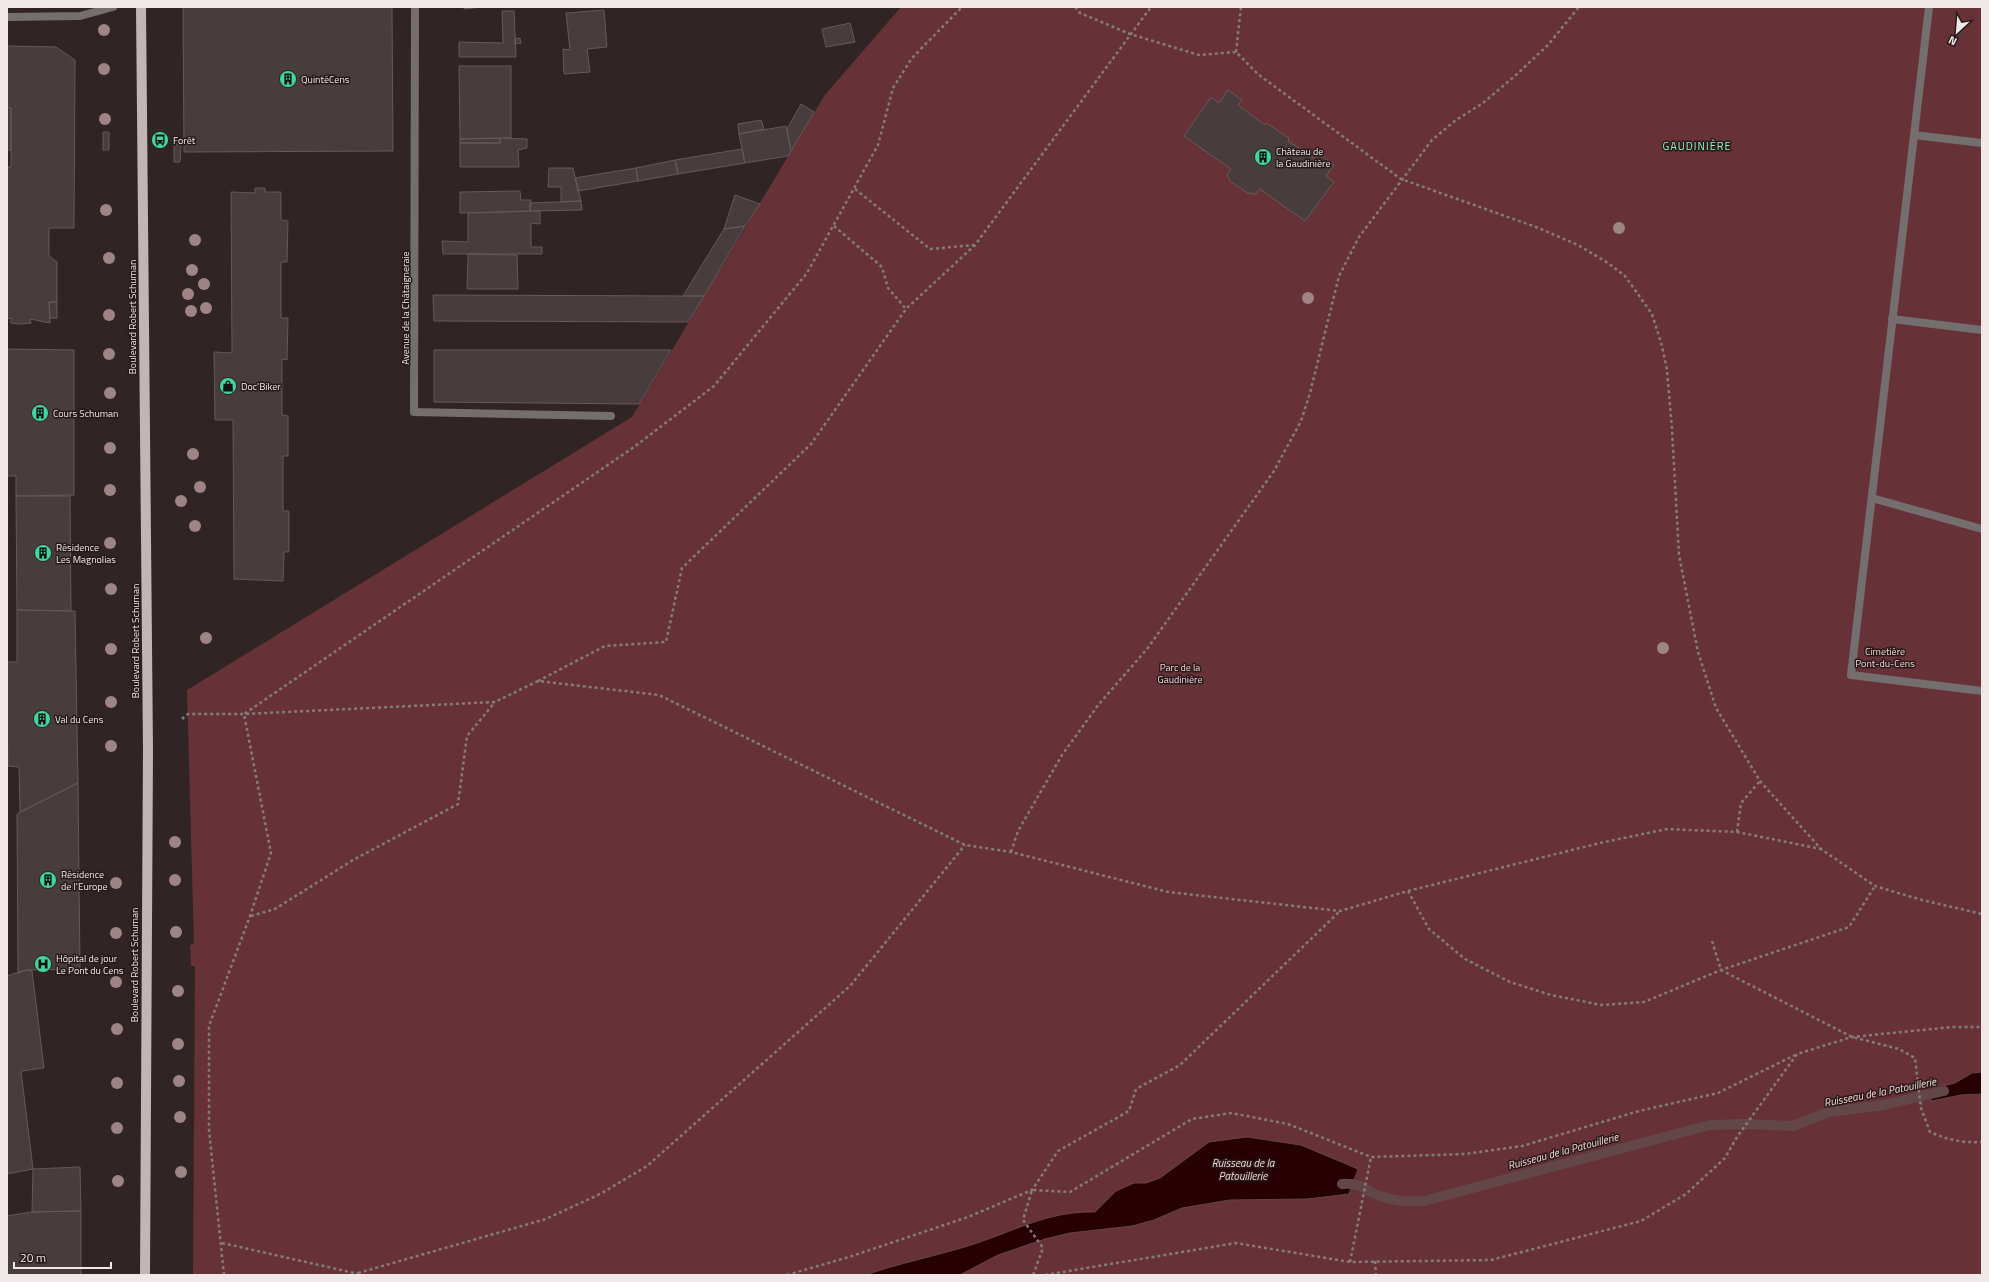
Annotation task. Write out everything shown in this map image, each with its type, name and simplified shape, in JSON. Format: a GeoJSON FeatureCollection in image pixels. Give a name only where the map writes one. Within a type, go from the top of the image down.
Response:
{"type":"FeatureCollection","features":[{"type":"Feature","properties":{"kind":"main road","name":"Boulevard Robert Schuman"},"geometry":{"type":"LineString","coordinates":[[141,7],[148,742],[145,1275]]}},
{"type":"Feature","properties":{"kind":"street"},"geometry":{"type":"LineString","coordinates":[[7,17],[80,16],[113,7]]}},
{"type":"Feature","properties":{"kind":"street","name":"Avenue de la Châtaigneraie"},"geometry":{"type":"LineString","coordinates":[[415,7],[414,412],[610,416]]}},
{"type":"Feature","properties":{"kind":"street"},"geometry":{"type":"LineString","coordinates":[[1929,7],[1851,675],[1982,691]]}},
{"type":"Feature","properties":{"kind":"street"},"geometry":{"type":"LineString","coordinates":[[1914,135],[1982,143]]}},
{"type":"Feature","properties":{"kind":"street"},"geometry":{"type":"LineString","coordinates":[[1892,319],[1982,330]]}},
{"type":"Feature","properties":{"kind":"street"},"geometry":{"type":"LineString","coordinates":[[1872,498],[1982,529]]}},
{"type":"Feature","properties":{"kind":"path"},"geometry":{"type":"LineString","coordinates":[[244,714],[634,447],[714,386],[807,273],[855,189],[878,145],[893,88],[912,58],[962,7]]}},
{"type":"Feature","properties":{"kind":"path"},"geometry":{"type":"LineString","coordinates":[[1075,7],[1080,13],[1130,34],[1199,55],[1236,52],[1259,75],[1401,179],[1536,227],[1578,245],[1608,263],[1625,276],[1652,314],[1658,331],[1667,370],[1679,555],[1698,652],[1716,708],[1760,781],[1821,848],[1875,886],[1922,900],[1982,914]]}},
{"type":"Feature","properties":{"kind":"path"},"geometry":{"type":"LineString","coordinates":[[182,719],[188,714],[244,714],[495,702],[605,646],[666,642],[682,568],[811,444],[906,309],[975,245],[1151,7]]}},
{"type":"Feature","properties":{"kind":"path"},"geometry":{"type":"LineString","coordinates":[[1236,52],[1241,7]]}},
{"type":"Feature","properties":{"kind":"path"},"geometry":{"type":"LineString","coordinates":[[1012,852],[1018,831],[1062,755],[1099,704],[1146,649],[1274,471],[1289,445],[1301,421],[1310,393],[1339,276],[1359,237],[1401,179],[1432,140],[1456,120],[1483,103],[1516,74],[1548,45],[1579,7]]}},
{"type":"Feature","properties":{"kind":"path"},"geometry":{"type":"LineString","coordinates":[[855,189],[930,249],[975,245]]}},
{"type":"Feature","properties":{"kind":"path"},"geometry":{"type":"LineString","coordinates":[[834,226],[882,267],[888,288],[906,309]]}},
{"type":"Feature","properties":{"kind":"path"},"geometry":{"type":"LineString","coordinates":[[538,681],[659,695],[965,845],[1012,852],[1168,892],[1340,911],[1408,891],[1600,843],[1666,829],[1737,832],[1821,848]]}},
{"type":"Feature","properties":{"kind":"path"},"geometry":{"type":"LineString","coordinates":[[250,916],[275,909],[353,860],[458,804],[467,736],[495,702]]}},
{"type":"Feature","properties":{"kind":"path"},"geometry":{"type":"LineString","coordinates":[[224,1275],[222,1243],[209,1130],[209,1026],[250,916],[270,853],[244,714]]}},
{"type":"Feature","properties":{"kind":"path"},"geometry":{"type":"LineString","coordinates":[[1737,832],[1741,803],[1760,781]]}},
{"type":"Feature","properties":{"kind":"path"},"geometry":{"type":"LineString","coordinates":[[358,1273],[546,1219],[602,1194],[648,1166],[850,986],[965,845]]}},
{"type":"Feature","properties":{"kind":"path"},"geometry":{"type":"LineString","coordinates":[[1408,891],[1429,929],[1465,959],[1510,982],[1551,995],[1601,1005],[1644,1002],[1721,970],[1849,927],[1875,886]]}},
{"type":"Feature","properties":{"kind":"path"},"geometry":{"type":"LineString","coordinates":[[1033,1275],[1043,1248],[1023,1220],[1032,1190],[1058,1151],[1129,1111],[1136,1089],[1180,1065],[1340,911]]}},
{"type":"Feature","properties":{"kind":"path"},"geometry":{"type":"LineString","coordinates":[[1712,941],[1721,970],[1852,1037],[1899,1049],[1915,1058],[1921,1108],[1930,1132],[1942,1138],[1963,1143],[1982,1142]]}},
{"type":"Feature","properties":{"kind":"path"},"geometry":{"type":"LineString","coordinates":[[788,1275],[849,1257],[968,1217],[1032,1190],[1070,1192],[1192,1118],[1231,1113],[1288,1124],[1371,1156],[1465,1154],[1522,1146],[1639,1112],[1718,1092],[1797,1054],[1852,1037],[1952,1027],[1982,1027]]}},
{"type":"Feature","properties":{"kind":"path"},"geometry":{"type":"LineString","coordinates":[[1045,1275],[1236,1243],[1350,1262],[1490,1260],[1641,1221],[1686,1194],[1703,1180],[1725,1158],[1737,1137],[1797,1054]]}},
{"type":"Feature","properties":{"kind":"path"},"geometry":{"type":"LineString","coordinates":[[1350,1262],[1371,1156]]}},
{"type":"Feature","properties":{"kind":"path"},"geometry":{"type":"LineString","coordinates":[[222,1243],[363,1275]]}},
{"type":"Feature","properties":{"kind":"path"},"geometry":{"type":"LineString","coordinates":[[1375,1261],[1376,1275]]}},
{"type":"Feature","properties":{"kind":"green space","name":"Parc de la Gaudinière"},"geometry":{"type":"Polygon","coordinates":[[[901,7],[1982,7],[1982,1275],[193,1275],[195,966],[191,966],[190,945],[194,944],[187,690],[632,417],[824,96],[901,7]]]}},
{"type":"Feature","properties":{"kind":"water"},"geometry":{"type":"Polygon","coordinates":[[[1982,1072],[1982,1094],[1961,1095],[1931,1101],[1931,1089],[1955,1083],[1972,1073],[1982,1072]]]}},
{"type":"Feature","properties":{"kind":"water","name":"Ruisseau de la Patouillerie"},"geometry":{"type":"Polygon","coordinates":[[[1247,1137],[1301,1145],[1358,1169],[1349,1194],[1308,1199],[1230,1200],[1182,1208],[1154,1220],[1132,1226],[1070,1233],[1045,1239],[998,1255],[960,1275],[865,1275],[987,1240],[1046,1218],[1095,1212],[1116,1191],[1134,1183],[1146,1183],[1160,1178],[1209,1142],[1247,1137]]]}},
{"type":"Feature","properties":{"kind":"building","name":"QuintéCens"},"geometry":{"type":"Polygon","coordinates":[[[183,7],[392,7],[393,151],[184,152],[183,7]]]}},
{"type":"Feature","properties":{"kind":"building"},"geometry":{"type":"Polygon","coordinates":[[[464,7],[483,7],[464,9],[464,7]]]}},
{"type":"Feature","properties":{"kind":"building"},"geometry":{"type":"Polygon","coordinates":[[[604,10],[607,47],[587,49],[590,72],[564,74],[563,49],[570,50],[566,13],[604,10]]]}},
{"type":"Feature","properties":{"kind":"building"},"geometry":{"type":"Polygon","coordinates":[[[502,11],[514,11],[516,57],[459,57],[459,42],[503,43],[502,11]]]}},
{"type":"Feature","properties":{"kind":"building"},"geometry":{"type":"Polygon","coordinates":[[[850,23],[855,42],[826,47],[822,29],[850,23]]]}},
{"type":"Feature","properties":{"kind":"building"},"geometry":{"type":"Polygon","coordinates":[[[520,38],[521,43],[515,44],[515,39],[520,38]]]}},
{"type":"Feature","properties":{"kind":"building"},"geometry":{"type":"Polygon","coordinates":[[[7,46],[56,47],[75,60],[74,228],[49,228],[49,256],[57,262],[57,302],[49,302],[50,323],[30,319],[31,323],[20,324],[11,323],[11,318],[7,319],[7,167],[11,167],[11,108],[7,107],[7,46]]]}},
{"type":"Feature","properties":{"kind":"building"},"geometry":{"type":"Polygon","coordinates":[[[459,66],[511,66],[511,138],[460,139],[459,66]]]}},
{"type":"Feature","properties":{"kind":"building","name":"Château de la Gaudinière"},"geometry":{"type":"Polygon","coordinates":[[[1228,90],[1242,100],[1238,105],[1265,125],[1266,123],[1289,138],[1288,141],[1315,159],[1319,154],[1334,165],[1326,176],[1334,182],[1305,221],[1260,189],[1256,194],[1248,193],[1231,182],[1227,175],[1231,169],[1184,136],[1211,97],[1219,103],[1228,90]]]}},
{"type":"Feature","properties":{"kind":"building"},"geometry":{"type":"Polygon","coordinates":[[[801,104],[814,112],[791,151],[787,129],[801,104]]]}},
{"type":"Feature","properties":{"kind":"building"},"geometry":{"type":"Polygon","coordinates":[[[7,107],[11,108],[11,151],[7,149],[7,107]]]}},
{"type":"Feature","properties":{"kind":"building"},"geometry":{"type":"Polygon","coordinates":[[[761,120],[764,129],[739,134],[738,124],[761,120]]]}},
{"type":"Feature","properties":{"kind":"building"},"geometry":{"type":"Polygon","coordinates":[[[786,126],[791,151],[788,156],[745,163],[739,134],[786,126]]]}},
{"type":"Feature","properties":{"kind":"building"},"geometry":{"type":"Polygon","coordinates":[[[103,132],[109,132],[109,150],[103,150],[103,132]]]}},
{"type":"Feature","properties":{"kind":"building"},"geometry":{"type":"Polygon","coordinates":[[[500,138],[527,139],[527,148],[518,150],[519,167],[460,167],[460,143],[500,143],[500,138]]]}},
{"type":"Feature","properties":{"kind":"building"},"geometry":{"type":"Polygon","coordinates":[[[500,138],[500,143],[460,143],[460,139],[500,138]]]}},
{"type":"Feature","properties":{"kind":"building"},"geometry":{"type":"Polygon","coordinates":[[[174,144],[181,144],[180,162],[174,162],[174,144]]]}},
{"type":"Feature","properties":{"kind":"building"},"geometry":{"type":"Polygon","coordinates":[[[742,149],[745,163],[678,174],[675,160],[742,149]]]}},
{"type":"Feature","properties":{"kind":"building"},"geometry":{"type":"Polygon","coordinates":[[[675,160],[678,174],[638,181],[636,168],[675,160]]]}},
{"type":"Feature","properties":{"kind":"building"},"geometry":{"type":"Polygon","coordinates":[[[549,168],[573,168],[581,201],[561,202],[561,187],[548,187],[549,168]]]}},
{"type":"Feature","properties":{"kind":"building"},"geometry":{"type":"Polygon","coordinates":[[[636,168],[638,181],[578,191],[575,178],[636,168]]]}},
{"type":"Feature","properties":{"kind":"building"},"geometry":{"type":"Polygon","coordinates":[[[255,188],[265,188],[265,192],[281,192],[281,220],[288,221],[287,262],[281,262],[281,318],[288,318],[287,360],[282,359],[282,415],[288,416],[288,456],[283,456],[283,511],[289,511],[289,552],[284,552],[283,581],[234,579],[233,420],[215,420],[214,352],[232,353],[231,192],[255,193],[255,188]]]}},
{"type":"Feature","properties":{"kind":"building"},"geometry":{"type":"Polygon","coordinates":[[[520,191],[521,200],[531,200],[530,211],[460,213],[460,192],[520,191]]]}},
{"type":"Feature","properties":{"kind":"building"},"geometry":{"type":"Polygon","coordinates":[[[735,195],[760,204],[745,226],[724,229],[735,195]]]}},
{"type":"Feature","properties":{"kind":"building"},"geometry":{"type":"Polygon","coordinates":[[[581,201],[582,210],[530,211],[530,203],[581,201]]]}},
{"type":"Feature","properties":{"kind":"building"},"geometry":{"type":"Polygon","coordinates":[[[540,211],[540,224],[531,223],[531,247],[542,247],[542,254],[443,254],[442,241],[468,242],[468,213],[540,211]]]}},
{"type":"Feature","properties":{"kind":"building"},"geometry":{"type":"Polygon","coordinates":[[[745,226],[704,296],[683,296],[724,229],[745,226]]]}},
{"type":"Feature","properties":{"kind":"building"},"geometry":{"type":"Polygon","coordinates":[[[468,254],[517,255],[518,289],[467,289],[468,254]]]}},
{"type":"Feature","properties":{"kind":"building"},"geometry":{"type":"Polygon","coordinates":[[[433,295],[704,296],[688,322],[434,321],[433,295]]]}},
{"type":"Feature","properties":{"kind":"building"},"geometry":{"type":"Polygon","coordinates":[[[49,302],[57,302],[57,318],[50,318],[49,302]]]}},
{"type":"Feature","properties":{"kind":"building","name":"Cours Schuman"},"geometry":{"type":"Polygon","coordinates":[[[7,349],[74,350],[74,495],[16,496],[16,476],[7,476],[7,349]]]}},
{"type":"Feature","properties":{"kind":"building"},"geometry":{"type":"Polygon","coordinates":[[[434,350],[671,350],[639,404],[434,402],[434,350]]]}},
{"type":"Feature","properties":{"kind":"building","name":"Résidence Les Magnolias"},"geometry":{"type":"Polygon","coordinates":[[[16,496],[70,496],[71,611],[17,610],[16,496]]]}},
{"type":"Feature","properties":{"kind":"building","name":"Val du Cens"},"geometry":{"type":"Polygon","coordinates":[[[17,610],[75,611],[78,783],[20,812],[19,767],[8,766],[7,708],[7,662],[17,662],[17,610]]]}},
{"type":"Feature","properties":{"kind":"building","name":"Résidence de l'Europe"},"geometry":{"type":"Polygon","coordinates":[[[78,783],[80,969],[26,970],[18,973],[17,814],[78,783]]]}},
{"type":"Feature","properties":{"kind":"building"},"geometry":{"type":"Polygon","coordinates":[[[26,970],[32,971],[44,1068],[21,1071],[33,1169],[7,1174],[7,976],[26,970]]]}},
{"type":"Feature","properties":{"kind":"building"},"geometry":{"type":"Polygon","coordinates":[[[80,1167],[81,1211],[32,1212],[33,1169],[80,1167]]]}},
{"type":"Feature","properties":{"kind":"building"},"geometry":{"type":"Polygon","coordinates":[[[81,1211],[81,1275],[7,1275],[7,1216],[32,1212],[81,1211]]]}},
{"type":"Feature","properties":{"kind":"waterway","name":"Ruisseau de la Patouillerie"},"geometry":{"type":"LineString","coordinates":[[1342,1184],[1355,1184],[1383,1197],[1408,1201],[1424,1201],[1710,1125],[1746,1124],[1793,1126],[1829,1112],[1884,1105],[1944,1091]]}},
{"type":"Feature","properties":{"kind":"place","name":"QuintéCens"},"geometry":{"type":"Point","coordinates":[288,79]}},
{"type":"Feature","properties":{"kind":"place","name":"Forêt"},"geometry":{"type":"Point","coordinates":[160,140]}},
{"type":"Feature","properties":{"kind":"place","name":"Château de la Gaudinière"},"geometry":{"type":"Point","coordinates":[1263,157]}},
{"type":"Feature","properties":{"kind":"place","name":"Doc'Biker"},"geometry":{"type":"Point","coordinates":[228,386]}},
{"type":"Feature","properties":{"kind":"place","name":"Cours Schuman"},"geometry":{"type":"Point","coordinates":[40,413]}},
{"type":"Feature","properties":{"kind":"place","name":"Résidence Les Magnolias"},"geometry":{"type":"Point","coordinates":[43,553]}},
{"type":"Feature","properties":{"kind":"place","name":"Val du Cens"},"geometry":{"type":"Point","coordinates":[42,719]}},
{"type":"Feature","properties":{"kind":"place","name":"Résidence de l'Europe"},"geometry":{"type":"Point","coordinates":[48,880]}},
{"type":"Feature","properties":{"kind":"place","name":"Hôpital de jour Le Pont du Cens"},"geometry":{"type":"Point","coordinates":[43,964]}},
{"type":"Feature","properties":{"kind":"district","name":"GAUDINIÈRE"},"geometry":{"type":"Point","coordinates":[1697,146]}},
{"type":"Feature","properties":{"kind":"park label","name":"Cimetière Pont-du-Cens"},"geometry":{"type":"Point","coordinates":[1885,656]}}]}
